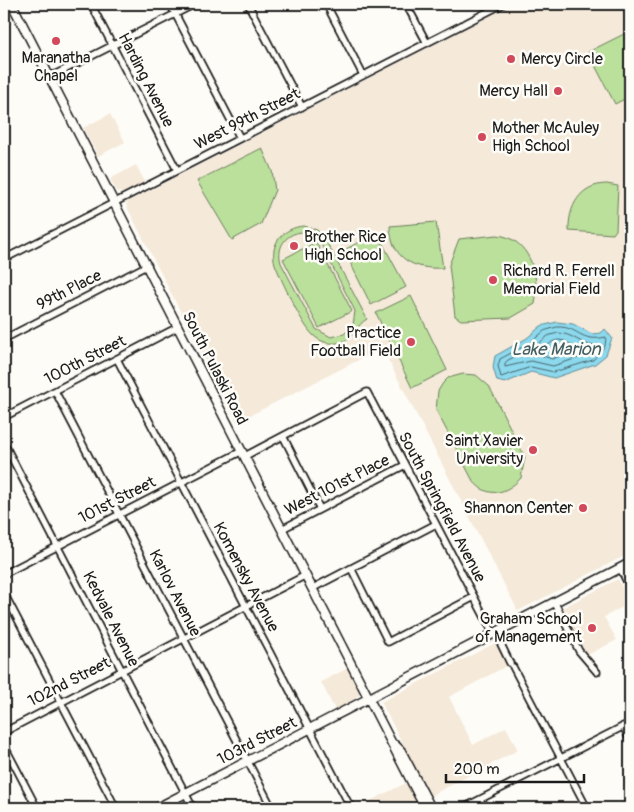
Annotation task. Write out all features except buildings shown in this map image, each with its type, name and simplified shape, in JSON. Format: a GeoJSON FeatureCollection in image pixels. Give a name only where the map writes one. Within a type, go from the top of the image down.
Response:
{"type":"FeatureCollection","features":[{"type":"Feature","properties":{"kind":"main road","name":"South Pulaski Road"},"geometry":{"type":"LineString","coordinates":[[12,4],[370,699],[395,745],[401,751],[431,808]]}},
{"type":"Feature","properties":{"kind":"main road","name":"103rd Street"},"geometry":{"type":"LineString","coordinates":[[157,808],[630,563]]}},
{"type":"Feature","properties":{"kind":"main road","name":"South Pulaski Road"},"geometry":{"type":"LineString","coordinates":[[395,745],[396,754],[425,808]]}},
{"type":"Feature","properties":{"kind":"street","name":"Harding Avenue"},"geometry":{"type":"LineString","coordinates":[[91,4],[177,170]]}},
{"type":"Feature","properties":{"kind":"street"},"geometry":{"type":"LineString","coordinates":[[170,4],[240,138]]}},
{"type":"Feature","properties":{"kind":"street"},"geometry":{"type":"LineString","coordinates":[[50,77],[195,4]]}},
{"type":"Feature","properties":{"kind":"street"},"geometry":{"type":"LineString","coordinates":[[248,4],[302,107]]}},
{"type":"Feature","properties":{"kind":"street"},"geometry":{"type":"LineString","coordinates":[[326,4],[363,75]]}},
{"type":"Feature","properties":{"kind":"street"},"geometry":{"type":"LineString","coordinates":[[406,4],[427,43]]}},
{"type":"Feature","properties":{"kind":"street"},"geometry":{"type":"LineString","coordinates":[[485,4],[489,11]]}},
{"type":"Feature","properties":{"kind":"street","name":"West 99th Street"},"geometry":{"type":"LineString","coordinates":[[4,259],[503,4]]}},
{"type":"Feature","properties":{"kind":"street","name":"99th Place"},"geometry":{"type":"LineString","coordinates":[[4,339],[148,265]]}},
{"type":"Feature","properties":{"kind":"street","name":"100th Street"},"geometry":{"type":"LineString","coordinates":[[4,417],[178,327]]}},
{"type":"Feature","properties":{"kind":"street","name":"Komensky Avenue"},"geometry":{"type":"LineString","coordinates":[[116,359],[351,808]]}},
{"type":"Feature","properties":{"kind":"street","name":"Karlov Avenue"},"geometry":{"type":"LineString","coordinates":[[55,391],[272,808]]}},
{"type":"Feature","properties":{"kind":"street","name":"101st Street"},"geometry":{"type":"LineString","coordinates":[[4,574],[181,482],[283,436],[367,392]]}},
{"type":"Feature","properties":{"kind":"street","name":"South Springfield Avenue"},"geometry":{"type":"LineString","coordinates":[[367,392],[587,808]]}},
{"type":"Feature","properties":{"kind":"street"},"geometry":{"type":"LineString","coordinates":[[283,436],[320,509]]}},
{"type":"Feature","properties":{"kind":"street","name":"Kedvale Avenue"},"geometry":{"type":"LineString","coordinates":[[4,443],[193,808]]}},
{"type":"Feature","properties":{"kind":"street","name":"West 101st Place"},"geometry":{"type":"LineString","coordinates":[[282,528],[405,465]]}},
{"type":"Feature","properties":{"kind":"street"},"geometry":{"type":"LineString","coordinates":[[313,588],[436,524]]}},
{"type":"Feature","properties":{"kind":"street"},"geometry":{"type":"LineString","coordinates":[[351,568],[388,642],[474,597]]}},
{"type":"Feature","properties":{"kind":"street"},"geometry":{"type":"LineString","coordinates":[[620,568],[630,588]]}},
{"type":"Feature","properties":{"kind":"street","name":"102nd Street"},"geometry":{"type":"LineString","coordinates":[[4,732],[306,575]]}},
{"type":"Feature","properties":{"kind":"street"},"geometry":{"type":"LineString","coordinates":[[4,593],[116,808]]}},
{"type":"Feature","properties":{"kind":"street"},"geometry":{"type":"LineString","coordinates":[[555,603],[579,651],[597,672]]}},
{"type":"Feature","properties":{"kind":"street"},"geometry":{"type":"LineString","coordinates":[[464,808],[630,723]]}},
{"type":"Feature","properties":{"kind":"street"},"geometry":{"type":"LineString","coordinates":[[623,726],[630,740]]}},
{"type":"Feature","properties":{"kind":"street"},"geometry":{"type":"LineString","coordinates":[[4,745],[37,808]]}},
{"type":"Feature","properties":{"kind":"shaded area"},"geometry":{"type":"Polygon","coordinates":[[[513,4],[630,4],[630,553],[518,611],[382,348],[237,422],[126,205],[127,202],[513,4]]]}},
{"type":"Feature","properties":{"kind":"shaded area"},"geometry":{"type":"Polygon","coordinates":[[[110,114],[125,142],[98,156],[83,128],[110,114]]]}},
{"type":"Feature","properties":{"kind":"shaded area"},"geometry":{"type":"Polygon","coordinates":[[[136,165],[145,182],[123,193],[117,192],[110,179],[136,165]]]}},
{"type":"Feature","properties":{"kind":"shaded area","name":"Graham School of Management"},"geometry":{"type":"Polygon","coordinates":[[[618,579],[630,603],[604,617],[617,640],[587,655],[562,608],[618,579]]]}},
{"type":"Feature","properties":{"kind":"shaded area"},"geometry":{"type":"Polygon","coordinates":[[[499,641],[510,664],[449,697],[473,745],[506,727],[518,750],[430,796],[381,702],[499,641]]]}},
{"type":"Feature","properties":{"kind":"shaded area"},"geometry":{"type":"Polygon","coordinates":[[[348,668],[358,688],[359,695],[335,710],[321,682],[348,668]]]}},
{"type":"Feature","properties":{"kind":"shaded area"},"geometry":{"type":"Polygon","coordinates":[[[408,782],[422,808],[356,808],[408,782]]]}},
{"type":"Feature","properties":{"kind":"green space"},"geometry":{"type":"Polygon","coordinates":[[[630,31],[630,96],[615,104],[588,52],[630,31]]]}},
{"type":"Feature","properties":{"kind":"green space"},"geometry":{"type":"Polygon","coordinates":[[[262,148],[272,171],[275,190],[261,224],[232,240],[197,181],[262,148]]]}},
{"type":"Feature","properties":{"kind":"green space"},"geometry":{"type":"Polygon","coordinates":[[[607,184],[618,186],[616,230],[613,234],[569,231],[569,222],[577,198],[590,188],[607,184]]]}},
{"type":"Feature","properties":{"kind":"green space"},"geometry":{"type":"Polygon","coordinates":[[[436,222],[443,268],[423,267],[406,260],[395,247],[391,237],[390,226],[436,222]]]}},
{"type":"Feature","properties":{"kind":"green space"},"geometry":{"type":"Polygon","coordinates":[[[303,226],[317,230],[324,237],[367,319],[360,324],[350,337],[342,342],[327,343],[308,330],[275,264],[274,250],[279,238],[296,227],[303,226]],[[304,232],[288,237],[280,251],[281,263],[316,329],[331,337],[344,334],[353,325],[355,311],[320,242],[312,235],[304,232]]]}},
{"type":"Feature","properties":{"kind":"green space"},"geometry":{"type":"Polygon","coordinates":[[[377,233],[406,287],[371,305],[344,250],[377,233]]]}},
{"type":"Feature","properties":{"kind":"green space","name":"Richard R. Ferrell Memorial Field"},"geometry":{"type":"Polygon","coordinates":[[[497,235],[518,243],[530,260],[536,282],[535,304],[511,318],[461,320],[455,316],[449,265],[459,239],[497,235]]]}},
{"type":"Feature","properties":{"kind":"green space"},"geometry":{"type":"Polygon","coordinates":[[[316,242],[352,311],[319,328],[283,259],[316,242]]]}},
{"type":"Feature","properties":{"kind":"green space","name":"Practice Football Field"},"geometry":{"type":"Polygon","coordinates":[[[411,296],[447,370],[412,388],[376,313],[411,296]]]}},
{"type":"Feature","properties":{"kind":"green space"},"geometry":{"type":"Polygon","coordinates":[[[463,374],[476,375],[489,386],[525,457],[521,478],[503,491],[491,492],[485,490],[473,481],[436,410],[438,391],[443,383],[448,378],[463,374]]]}},
{"type":"Feature","properties":{"kind":"water","name":"Lake Marion"},"geometry":{"type":"Polygon","coordinates":[[[557,322],[573,324],[592,334],[601,333],[605,329],[612,338],[606,355],[595,364],[554,378],[531,372],[505,383],[497,381],[493,367],[495,356],[527,338],[541,326],[557,322]]]}},
{"type":"Feature","properties":{"kind":"place","name":"Maranatha Chapel"},"geometry":{"type":"Point","coordinates":[56,41]}},
{"type":"Feature","properties":{"kind":"place","name":"Mercy Circle"},"geometry":{"type":"Point","coordinates":[511,59]}},
{"type":"Feature","properties":{"kind":"place","name":"Mercy Hall"},"geometry":{"type":"Point","coordinates":[558,91]}},
{"type":"Feature","properties":{"kind":"place","name":"Mother McAuley High School"},"geometry":{"type":"Point","coordinates":[482,137]}},
{"type":"Feature","properties":{"kind":"place","name":"Brother Rice High School"},"geometry":{"type":"Point","coordinates":[294,246]}},
{"type":"Feature","properties":{"kind":"place","name":"Richard R. Ferrell Memorial Field"},"geometry":{"type":"Point","coordinates":[493,280]}},
{"type":"Feature","properties":{"kind":"place","name":"Practice Football Field"},"geometry":{"type":"Point","coordinates":[411,342]}},
{"type":"Feature","properties":{"kind":"place","name":"Saint Xavier University"},"geometry":{"type":"Point","coordinates":[533,450]}},
{"type":"Feature","properties":{"kind":"place","name":"Shannon Center"},"geometry":{"type":"Point","coordinates":[583,508]}},
{"type":"Feature","properties":{"kind":"place","name":"Graham School of Management"},"geometry":{"type":"Point","coordinates":[592,628]}}]}
